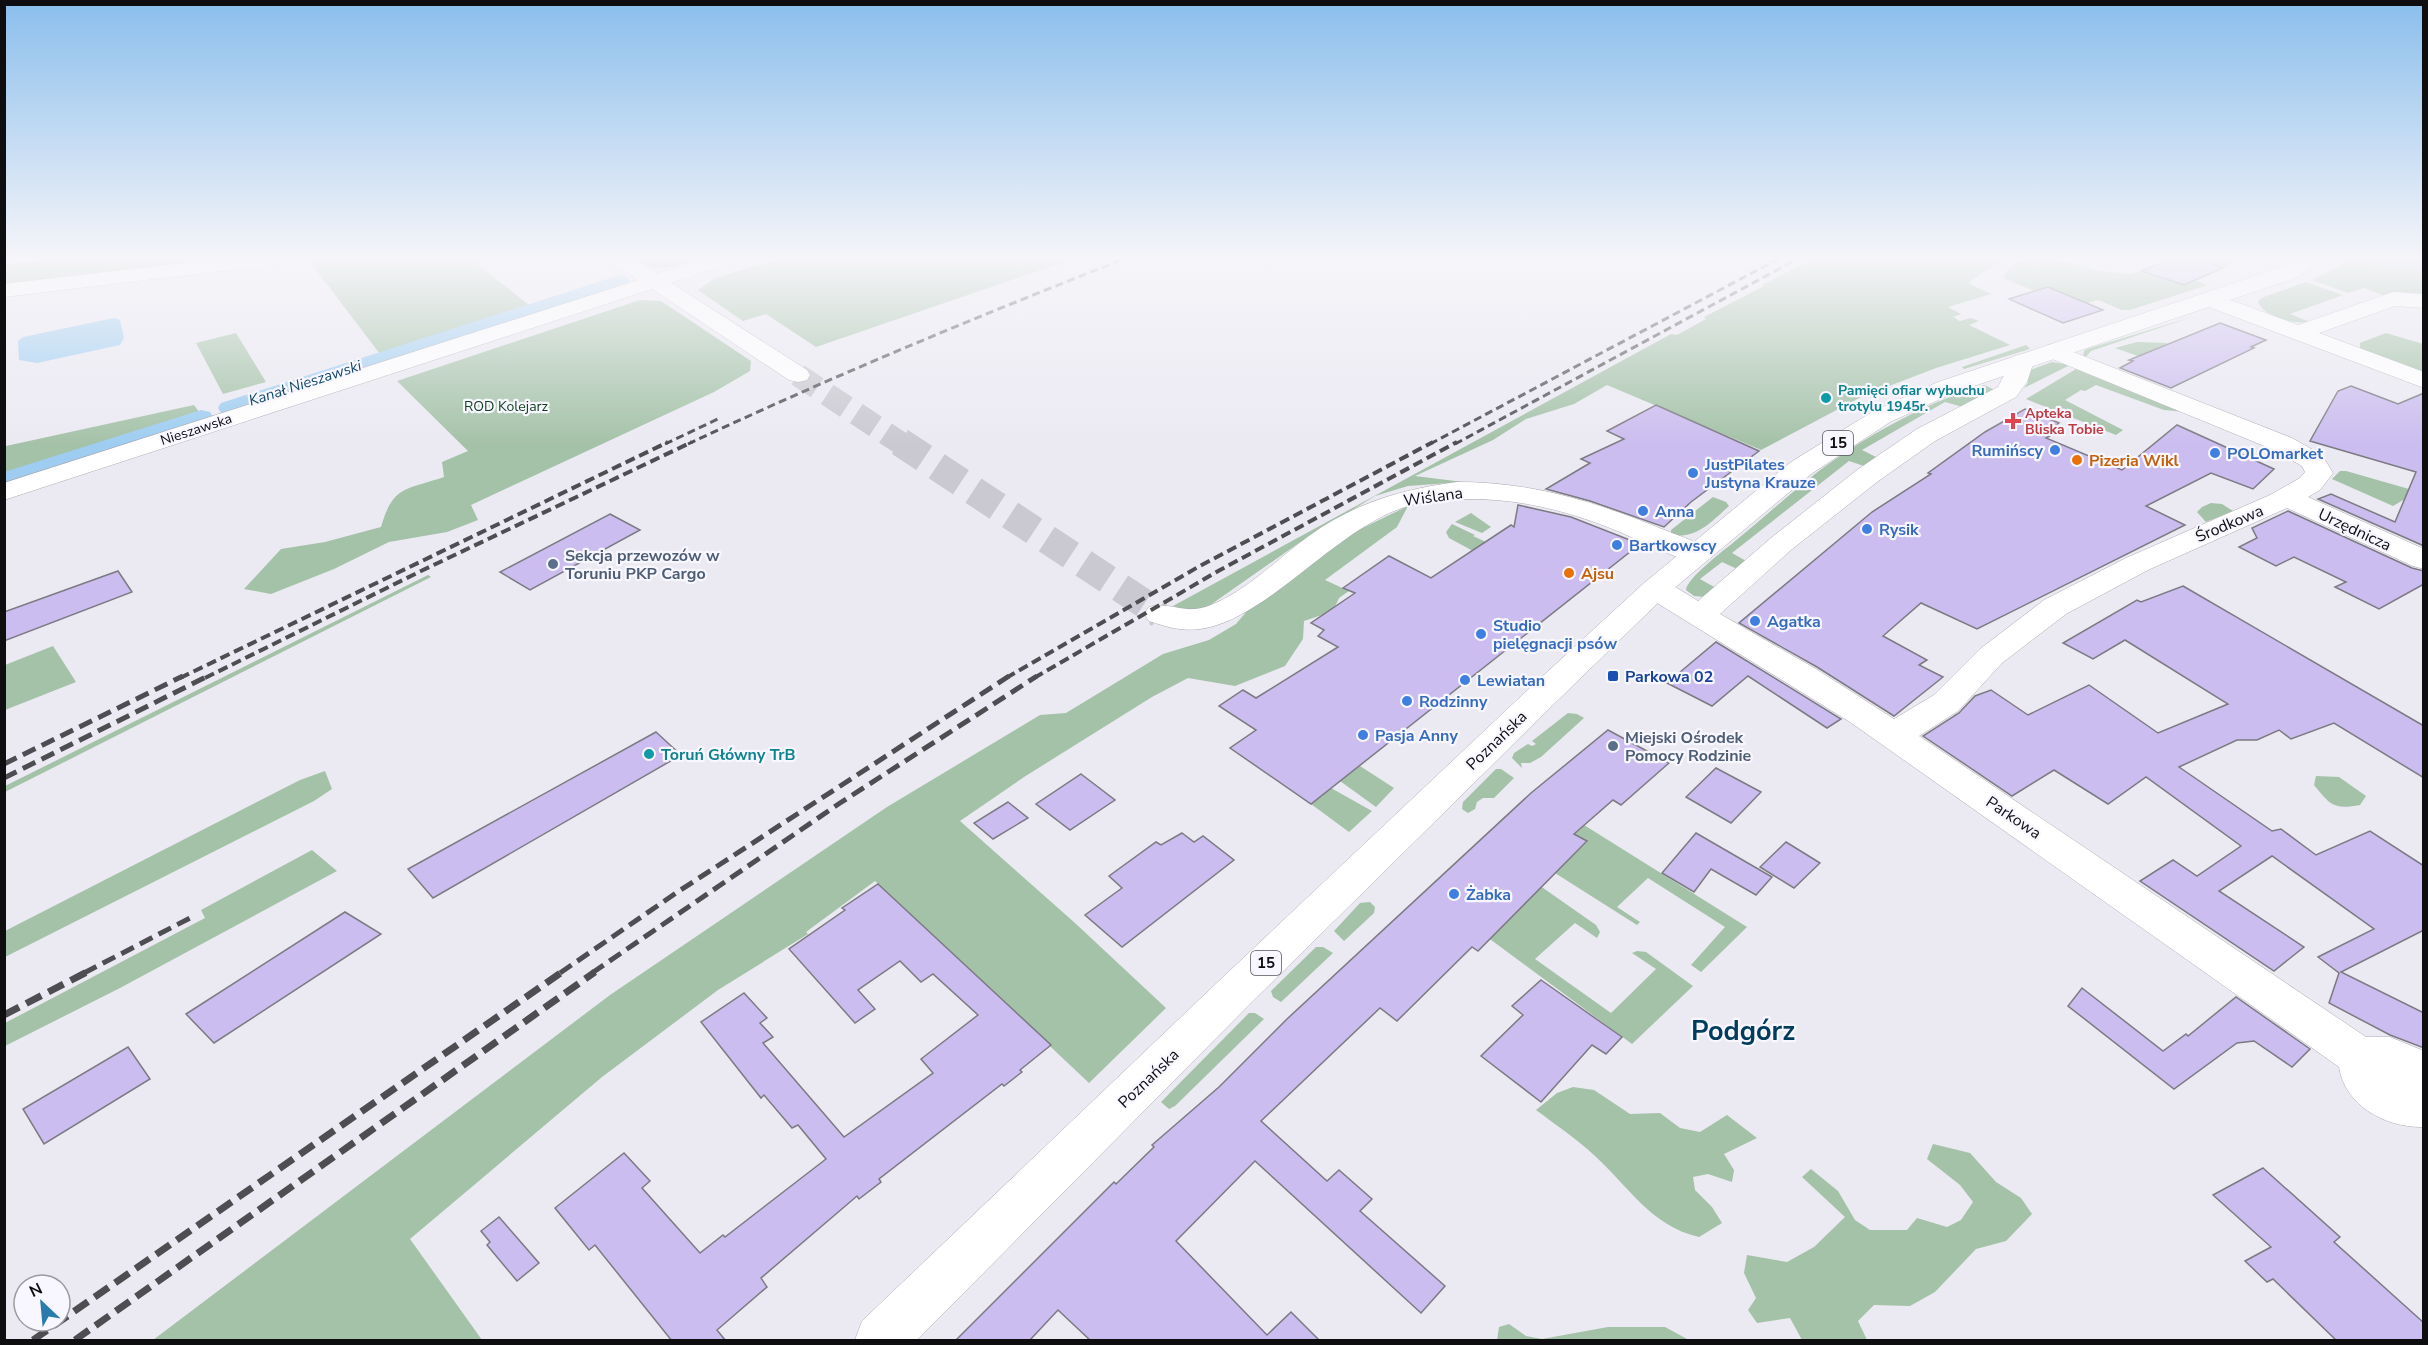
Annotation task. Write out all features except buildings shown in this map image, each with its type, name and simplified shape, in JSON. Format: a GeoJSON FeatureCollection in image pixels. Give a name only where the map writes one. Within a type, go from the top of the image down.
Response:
{"type":"FeatureCollection","features":[{"type":"Feature","properties":{"kind":"street","name":"Nieszawska"},"geometry":{"type":"LineString","coordinates":[[4,492],[535,320]]}},
{"type":"Feature","properties":{"kind":"street"},"geometry":{"type":"LineString","coordinates":[[714,320],[798,375]]}},
{"type":"Feature","properties":{"kind":"street","name":"Poznańska"},"geometry":{"type":"LineString","coordinates":[[881,1341],[1236,991],[1655,589],[1801,468],[1856,432],[1921,398],[1974,377],[2147,320]]}},
{"type":"Feature","properties":{"kind":"street"},"geometry":{"type":"LineString","coordinates":[[2263,320],[2424,381]]}},
{"type":"Feature","properties":{"kind":"street"},"geometry":{"type":"LineString","coordinates":[[2297,333],[2334,320]]}},
{"type":"Feature","properties":{"kind":"street","name":"Środkowa"},"geometry":{"type":"LineString","coordinates":[[1893,736],[1946,703],[1991,656],[2028,626],[2065,601],[2137,564],[2286,497],[2316,478],[2318,468],[2308,457],[2258,433],[2053,351]]}},
{"type":"Feature","properties":{"kind":"street"},"geometry":{"type":"LineString","coordinates":[[1700,616],[1778,549],[1899,453],[1928,434],[2007,392],[2015,382],[2022,361]]}},
{"type":"Feature","properties":{"kind":"street","name":"Wiślana"},"geometry":{"type":"LineString","coordinates":[[1160,614],[1188,622],[1220,614],[1341,529],[1381,507],[1427,494],[1486,490],[1545,496],[1584,508],[1696,554]]}},
{"type":"Feature","properties":{"kind":"street","name":"Urzędnicza"},"geometry":{"type":"LineString","coordinates":[[2286,497],[2424,560]]}},
{"type":"Feature","properties":{"kind":"street","name":"Parkowa"},"geometry":{"type":"LineString","coordinates":[[1655,589],[1804,676],[2047,840],[2363,1059],[2361,1070],[2374,1089],[2391,1100],[2420,1104]]}},
{"type":"Feature","properties":{"kind":"green space"},"geometry":{"type":"Polygon","coordinates":[[[354,320],[501,320],[383,358],[354,320]]]}},
{"type":"Feature","properties":{"kind":"green space","name":"ROD Kolejarz"},"geometry":{"type":"Polygon","coordinates":[[[581,320],[689,320],[751,361],[750,371],[714,392],[471,505],[478,520],[447,532],[389,542],[334,569],[271,594],[244,589],[281,549],[325,542],[381,527],[396,496],[411,487],[444,477],[442,462],[468,451],[397,381],[581,320]]]}},
{"type":"Feature","properties":{"kind":"green space"},"geometry":{"type":"Polygon","coordinates":[[[775,320],[896,320],[816,347],[775,320]]]}},
{"type":"Feature","properties":{"kind":"green space"},"geometry":{"type":"Polygon","coordinates":[[[1705,320],[1976,320],[1979,321],[1969,325],[2010,345],[1936,368],[1863,396],[1761,450],[1607,385],[1574,404],[1526,419],[1493,440],[1415,476],[1463,482],[1408,486],[1375,496],[1299,543],[1206,608],[1191,613],[1173,606],[1671,334],[1677,335],[1705,320]]]}},
{"type":"Feature","properties":{"kind":"green space"},"geometry":{"type":"Polygon","coordinates":[[[2184,320],[2091,351],[2085,358],[2084,351],[2184,320]]]}},
{"type":"Feature","properties":{"kind":"green space"},"geometry":{"type":"Polygon","coordinates":[[[2285,320],[2310,322],[2296,322],[2285,320]]]}},
{"type":"Feature","properties":{"kind":"green space"},"geometry":{"type":"Polygon","coordinates":[[[236,333],[266,382],[223,394],[196,343],[236,333]]]}},
{"type":"Feature","properties":{"kind":"green space"},"geometry":{"type":"Polygon","coordinates":[[[2386,333],[2423,344],[2423,373],[2360,349],[2360,343],[2386,333]]]}},
{"type":"Feature","properties":{"kind":"green space"},"geometry":{"type":"Polygon","coordinates":[[[2137,342],[2168,343],[2141,357],[2115,348],[2137,342]]]}},
{"type":"Feature","properties":{"kind":"green space"},"geometry":{"type":"Polygon","coordinates":[[[2026,345],[2030,349],[1964,369],[1962,367],[2026,345]]]}},
{"type":"Feature","properties":{"kind":"green space"},"geometry":{"type":"Polygon","coordinates":[[[2052,362],[2070,365],[2024,388],[2028,383],[2026,376],[2030,370],[2052,362]]]}},
{"type":"Feature","properties":{"kind":"green space"},"geometry":{"type":"Polygon","coordinates":[[[2076,369],[2185,412],[2164,410],[2096,385],[2085,391],[2081,390],[2065,400],[2123,430],[2116,435],[2026,399],[2076,369]]]}},
{"type":"Feature","properties":{"kind":"green space"},"geometry":{"type":"Polygon","coordinates":[[[1984,385],[1995,390],[1963,407],[1945,402],[1862,450],[1878,458],[1864,466],[1849,461],[1732,553],[1746,561],[1740,568],[1722,562],[1700,579],[1716,588],[1706,597],[1694,596],[1686,590],[1692,579],[1706,565],[1834,460],[1874,434],[1917,411],[1984,385]]]}},
{"type":"Feature","properties":{"kind":"green space"},"geometry":{"type":"Polygon","coordinates":[[[194,405],[203,417],[203,421],[5,486],[4,442],[6,446],[194,405]]]}},
{"type":"Feature","properties":{"kind":"green space"},"geometry":{"type":"Polygon","coordinates":[[[2340,471],[2409,489],[2405,499],[2393,506],[2332,479],[2340,471]]]}},
{"type":"Feature","properties":{"kind":"green space"},"geometry":{"type":"Polygon","coordinates":[[[1713,497],[1726,502],[1729,506],[1696,532],[1680,536],[1671,535],[1671,530],[1713,497]]]}},
{"type":"Feature","properties":{"kind":"green space"},"geometry":{"type":"Polygon","coordinates":[[[2211,503],[2222,504],[2233,511],[2206,522],[2197,512],[2211,503]]]}},
{"type":"Feature","properties":{"kind":"green space"},"geometry":{"type":"Polygon","coordinates":[[[1408,506],[1397,527],[1325,580],[1349,591],[1339,598],[1330,617],[1325,614],[1304,621],[1303,639],[1285,666],[1235,686],[1188,678],[1152,697],[1024,777],[960,821],[1166,1008],[1089,1083],[875,881],[806,932],[808,934],[718,990],[602,1077],[410,1239],[482,1340],[153,1340],[610,995],[887,807],[1040,715],[1066,713],[1163,654],[1209,640],[1236,624],[1258,598],[1346,536],[1408,506]]]}},
{"type":"Feature","properties":{"kind":"green space"},"geometry":{"type":"Polygon","coordinates":[[[1471,513],[1491,527],[1482,533],[1455,522],[1471,513]]]}},
{"type":"Feature","properties":{"kind":"green space"},"geometry":{"type":"Polygon","coordinates":[[[1452,524],[1486,542],[1473,551],[1449,538],[1446,532],[1452,524]]]}},
{"type":"Feature","properties":{"kind":"green space"},"geometry":{"type":"Polygon","coordinates":[[[428,575],[431,577],[5,792],[5,786],[428,575]]]}},
{"type":"Feature","properties":{"kind":"green space"},"geometry":{"type":"Polygon","coordinates":[[[53,646],[76,682],[5,710],[5,665],[53,646]]]}},
{"type":"Feature","properties":{"kind":"green space"},"geometry":{"type":"Polygon","coordinates":[[[1568,713],[1584,718],[1541,757],[1530,763],[1521,763],[1522,768],[1512,758],[1514,753],[1528,744],[1532,746],[1536,744],[1532,741],[1568,713]]]}},
{"type":"Feature","properties":{"kind":"green space"},"geometry":{"type":"Polygon","coordinates":[[[1360,766],[1394,788],[1376,807],[1340,781],[1360,766]]]}},
{"type":"Feature","properties":{"kind":"green space"},"geometry":{"type":"Polygon","coordinates":[[[1496,769],[1501,769],[1514,778],[1494,798],[1483,798],[1477,802],[1475,809],[1468,813],[1462,809],[1463,802],[1496,769]]]}},
{"type":"Feature","properties":{"kind":"green space"},"geometry":{"type":"Polygon","coordinates":[[[325,771],[332,789],[314,801],[5,957],[5,931],[300,780],[325,771]]]}},
{"type":"Feature","properties":{"kind":"green space"},"geometry":{"type":"Polygon","coordinates":[[[2316,776],[2339,777],[2366,796],[2360,805],[2344,807],[2333,804],[2314,785],[2316,776]]]}},
{"type":"Feature","properties":{"kind":"green space"},"geometry":{"type":"Polygon","coordinates":[[[1331,788],[1372,811],[1349,832],[1311,804],[1331,788]]]}},
{"type":"Feature","properties":{"kind":"green space"},"geometry":{"type":"Polygon","coordinates":[[[1584,825],[1747,927],[1701,972],[1691,965],[1725,927],[1648,878],[1617,907],[1640,922],[1637,925],[1555,873],[1587,842],[1574,834],[1584,825]]]}},
{"type":"Feature","properties":{"kind":"green space"},"geometry":{"type":"Polygon","coordinates":[[[312,850],[337,871],[120,988],[5,1046],[5,1023],[205,918],[201,910],[312,850]]]}},
{"type":"Feature","properties":{"kind":"green space"},"geometry":{"type":"Polygon","coordinates":[[[1536,883],[1596,925],[1600,932],[1597,938],[1575,923],[1535,959],[1611,1013],[1656,969],[1632,953],[1637,951],[1646,952],[1693,986],[1632,1044],[1483,934],[1500,929],[1535,894],[1536,883]]]}},
{"type":"Feature","properties":{"kind":"green space"},"geometry":{"type":"Polygon","coordinates":[[[1370,902],[1375,907],[1374,913],[1344,941],[1334,931],[1360,903],[1370,902]]]}},
{"type":"Feature","properties":{"kind":"green space"},"geometry":{"type":"Polygon","coordinates":[[[1316,947],[1323,947],[1333,953],[1281,1002],[1273,997],[1271,991],[1316,947]]]}},
{"type":"Feature","properties":{"kind":"green space"},"geometry":{"type":"Polygon","coordinates":[[[1249,1013],[1255,1013],[1264,1019],[1175,1106],[1169,1109],[1161,1102],[1249,1013]]]}},
{"type":"Feature","properties":{"kind":"green space"},"geometry":{"type":"Polygon","coordinates":[[[1573,1087],[1594,1090],[1630,1114],[1660,1113],[1680,1128],[1700,1132],[1727,1115],[1757,1138],[1724,1154],[1734,1170],[1732,1182],[1708,1174],[1693,1177],[1695,1190],[1712,1207],[1722,1223],[1699,1237],[1667,1224],[1642,1204],[1588,1150],[1536,1110],[1557,1093],[1573,1087]]]}},
{"type":"Feature","properties":{"kind":"green space"},"geometry":{"type":"Polygon","coordinates":[[[1933,1144],[1970,1153],[1996,1182],[2021,1198],[2032,1214],[2006,1241],[1976,1249],[1935,1292],[1910,1306],[1874,1305],[1858,1321],[1867,1340],[1802,1340],[1790,1318],[1757,1323],[1748,1310],[1756,1298],[1744,1273],[1747,1255],[1787,1262],[1814,1247],[1845,1217],[1802,1177],[1811,1169],[1838,1191],[1855,1220],[1870,1230],[1907,1230],[1917,1218],[1947,1227],[1961,1220],[1973,1202],[1960,1185],[1927,1159],[1933,1144]]]}},
{"type":"Feature","properties":{"kind":"green space"},"geometry":{"type":"Polygon","coordinates":[[[1509,1324],[1526,1336],[1542,1339],[1608,1327],[1665,1327],[1689,1340],[1497,1340],[1499,1327],[1509,1324]]]}},
{"type":"Feature","properties":{"kind":"water"},"geometry":{"type":"Polygon","coordinates":[[[106,320],[119,320],[124,338],[120,345],[37,363],[19,360],[18,341],[23,337],[106,320]]]}},
{"type":"Feature","properties":{"kind":"waterway","name":"Kanał Nieszawski"},"geometry":{"type":"LineString","coordinates":[[230,408],[501,320]]}},
{"type":"Feature","properties":{"kind":"waterway","name":"Kanał Nieszawski"},"geometry":{"type":"LineString","coordinates":[[4,481],[201,417]]}},
{"type":"Feature","properties":{"kind":"tunnel"},"geometry":{"type":"LineString","coordinates":[[798,375],[902,444]]}},
{"type":"Feature","properties":{"kind":"tunnel"},"geometry":{"type":"LineString","coordinates":[[900,442],[1160,614]]}},
{"type":"Feature","properties":{"kind":"railway"},"geometry":{"type":"LineString","coordinates":[[688,444],[797,394],[973,320]]}},
{"type":"Feature","properties":{"kind":"railway"},"geometry":{"type":"LineString","coordinates":[[1430,444],[1664,320]]}},
{"type":"Feature","properties":{"kind":"railway"},"geometry":{"type":"LineString","coordinates":[[1455,444],[1685,320]]}},
{"type":"Feature","properties":{"kind":"railway"},"geometry":{"type":"LineString","coordinates":[[665,444],[720,418]]}},
{"type":"Feature","properties":{"kind":"railway"},"geometry":{"type":"LineString","coordinates":[[180,678],[668,442]]}},
{"type":"Feature","properties":{"kind":"railway"},"geometry":{"type":"LineString","coordinates":[[205,678],[421,571],[692,442]]}},
{"type":"Feature","properties":{"kind":"railway"},"geometry":{"type":"LineString","coordinates":[[1006,678],[1198,567],[1433,442]]}},
{"type":"Feature","properties":{"kind":"railway"},"geometry":{"type":"LineString","coordinates":[[1034,678],[1220,570],[1457,442]]}},
{"type":"Feature","properties":{"kind":"railway"},"geometry":{"type":"LineString","coordinates":[[4,764],[183,676]]}},
{"type":"Feature","properties":{"kind":"railway"},"geometry":{"type":"LineString","coordinates":[[4,778],[208,676]]}},
{"type":"Feature","properties":{"kind":"railway"},"geometry":{"type":"LineString","coordinates":[[560,973],[676,893],[1009,676]]}},
{"type":"Feature","properties":{"kind":"railway"},"geometry":{"type":"LineString","coordinates":[[592,973],[840,803],[1037,676]]}},
{"type":"Feature","properties":{"kind":"railway"},"geometry":{"type":"LineString","coordinates":[[84,973],[190,918]]}},
{"type":"Feature","properties":{"kind":"railway"},"geometry":{"type":"LineString","coordinates":[[4,1015],[87,972]]}},
{"type":"Feature","properties":{"kind":"railway"},"geometry":{"type":"LineString","coordinates":[[33,1340],[562,972]]}},
{"type":"Feature","properties":{"kind":"railway"},"geometry":{"type":"LineString","coordinates":[[75,1340],[595,972]]}},
{"type":"Feature","properties":{"kind":"place","name":"Pamięci ofiar wybuchu trotylu 1945r."},"geometry":{"type":"Point","coordinates":[1826,398]}},
{"type":"Feature","properties":{"kind":"place","name":"Apteka Bliska Tobie"},"geometry":{"type":"Point","coordinates":[2013,421]}},
{"type":"Feature","properties":{"kind":"place","name":"Rumińscy"},"geometry":{"type":"Point","coordinates":[2055,450]}},
{"type":"Feature","properties":{"kind":"place","name":"POLOmarket"},"geometry":{"type":"Point","coordinates":[2215,453]}},
{"type":"Feature","properties":{"kind":"place","name":"Pizeria Wikl"},"geometry":{"type":"Point","coordinates":[2077,460]}},
{"type":"Feature","properties":{"kind":"place","name":"JustPilates Justyna Krauze"},"geometry":{"type":"Point","coordinates":[1693,473]}},
{"type":"Feature","properties":{"kind":"place","name":"Anna"},"geometry":{"type":"Point","coordinates":[1643,511]}},
{"type":"Feature","properties":{"kind":"place","name":"Rysik"},"geometry":{"type":"Point","coordinates":[1867,529]}},
{"type":"Feature","properties":{"kind":"place","name":"Bartkowscy"},"geometry":{"type":"Point","coordinates":[1617,545]}},
{"type":"Feature","properties":{"kind":"place","name":"Sekcja przewozów w Toruniu PKP Cargo"},"geometry":{"type":"Point","coordinates":[553,564]}},
{"type":"Feature","properties":{"kind":"place","name":"Ajsu"},"geometry":{"type":"Point","coordinates":[1569,573]}},
{"type":"Feature","properties":{"kind":"place","name":"Agatka"},"geometry":{"type":"Point","coordinates":[1755,621]}},
{"type":"Feature","properties":{"kind":"place","name":"Studio pielęgnacji psów"},"geometry":{"type":"Point","coordinates":[1481,634]}},
{"type":"Feature","properties":{"kind":"place","name":"Parkowa 02"},"geometry":{"type":"Point","coordinates":[1613,676]}},
{"type":"Feature","properties":{"kind":"place","name":"Lewiatan"},"geometry":{"type":"Point","coordinates":[1465,680]}},
{"type":"Feature","properties":{"kind":"place","name":"Rodzinny"},"geometry":{"type":"Point","coordinates":[1407,701]}},
{"type":"Feature","properties":{"kind":"place","name":"Pasja Anny"},"geometry":{"type":"Point","coordinates":[1363,735]}},
{"type":"Feature","properties":{"kind":"place","name":"Miejski Ośrodek Pomocy Rodzinie"},"geometry":{"type":"Point","coordinates":[1613,746]}},
{"type":"Feature","properties":{"kind":"place","name":"Toruń Główny TrB"},"geometry":{"type":"Point","coordinates":[649,754]}},
{"type":"Feature","properties":{"kind":"place","name":"Żabka"},"geometry":{"type":"Point","coordinates":[1454,894]}},
{"type":"Feature","properties":{"kind":"district","name":"Podgórz"},"geometry":{"type":"Point","coordinates":[1743,1031]}}]}
